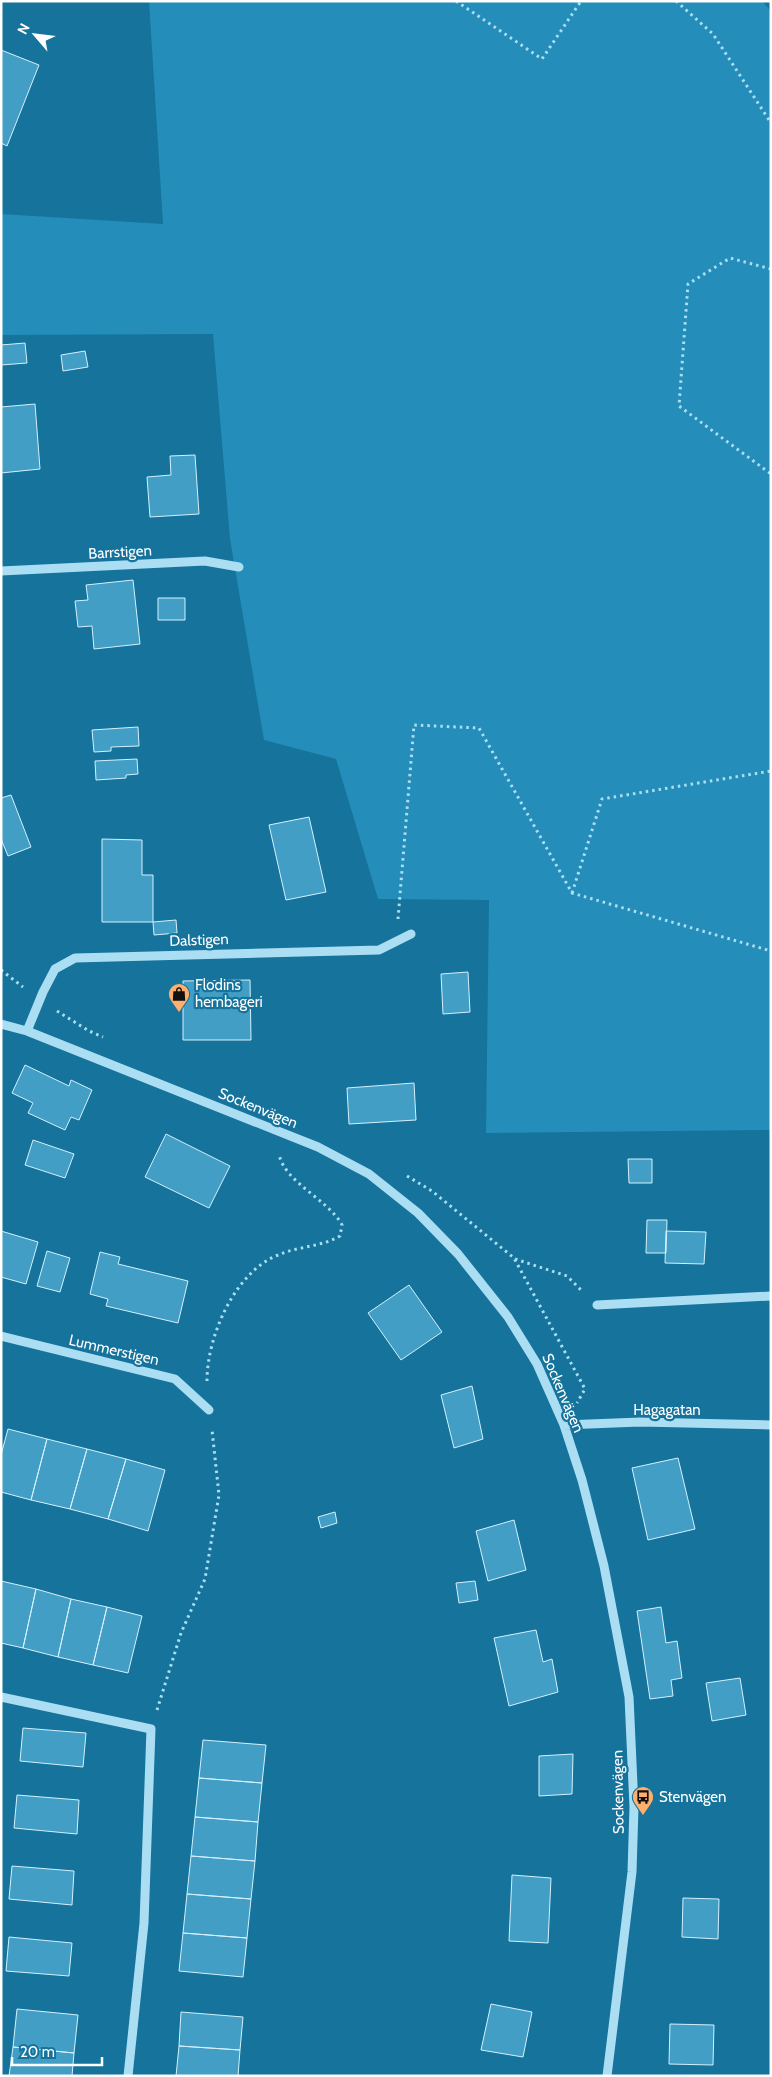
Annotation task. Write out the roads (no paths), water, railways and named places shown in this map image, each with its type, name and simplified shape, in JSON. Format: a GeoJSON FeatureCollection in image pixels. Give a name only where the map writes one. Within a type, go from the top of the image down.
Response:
{"type":"FeatureCollection","features":[{"type":"Feature","properties":{"kind":"street","name":"Barrstigen"},"geometry":{"type":"LineString","coordinates":[[1,571],[205,561],[239,567]]}},
{"type":"Feature","properties":{"kind":"street","name":"Dalstigen"},"geometry":{"type":"LineString","coordinates":[[27,1031],[55,969],[75,958],[379,950],[411,934]]}},
{"type":"Feature","properties":{"kind":"street","name":"Sockenvägen"},"geometry":{"type":"LineString","coordinates":[[1,1024],[27,1031],[287,1134],[318,1147],[369,1174],[418,1213],[458,1254],[508,1317],[537,1364],[564,1425],[582,1480],[604,1566],[629,1697],[634,1807],[632,1872],[607,2076]]}},
{"type":"Feature","properties":{"kind":"street"},"geometry":{"type":"LineString","coordinates":[[597,1305],[771,1296]]}},
{"type":"Feature","properties":{"kind":"street","name":"Lummerstigen"},"geometry":{"type":"LineString","coordinates":[[1,1336],[176,1379],[209,1410]]}},
{"type":"Feature","properties":{"kind":"street","name":"Hagagatan"},"geometry":{"type":"LineString","coordinates":[[564,1425],[640,1422],[771,1425]]}},
{"type":"Feature","properties":{"kind":"street"},"geometry":{"type":"LineString","coordinates":[[1,1697],[151,1729],[144,1923],[128,2076]]}},
{"type":"Feature","properties":{"kind":"place","name":"Flodins hembageri"},"geometry":{"type":"Point","coordinates":[179,1013]}},
{"type":"Feature","properties":{"kind":"place","name":"Stenvägen"},"geometry":{"type":"Point","coordinates":[643,1816]}}]}
